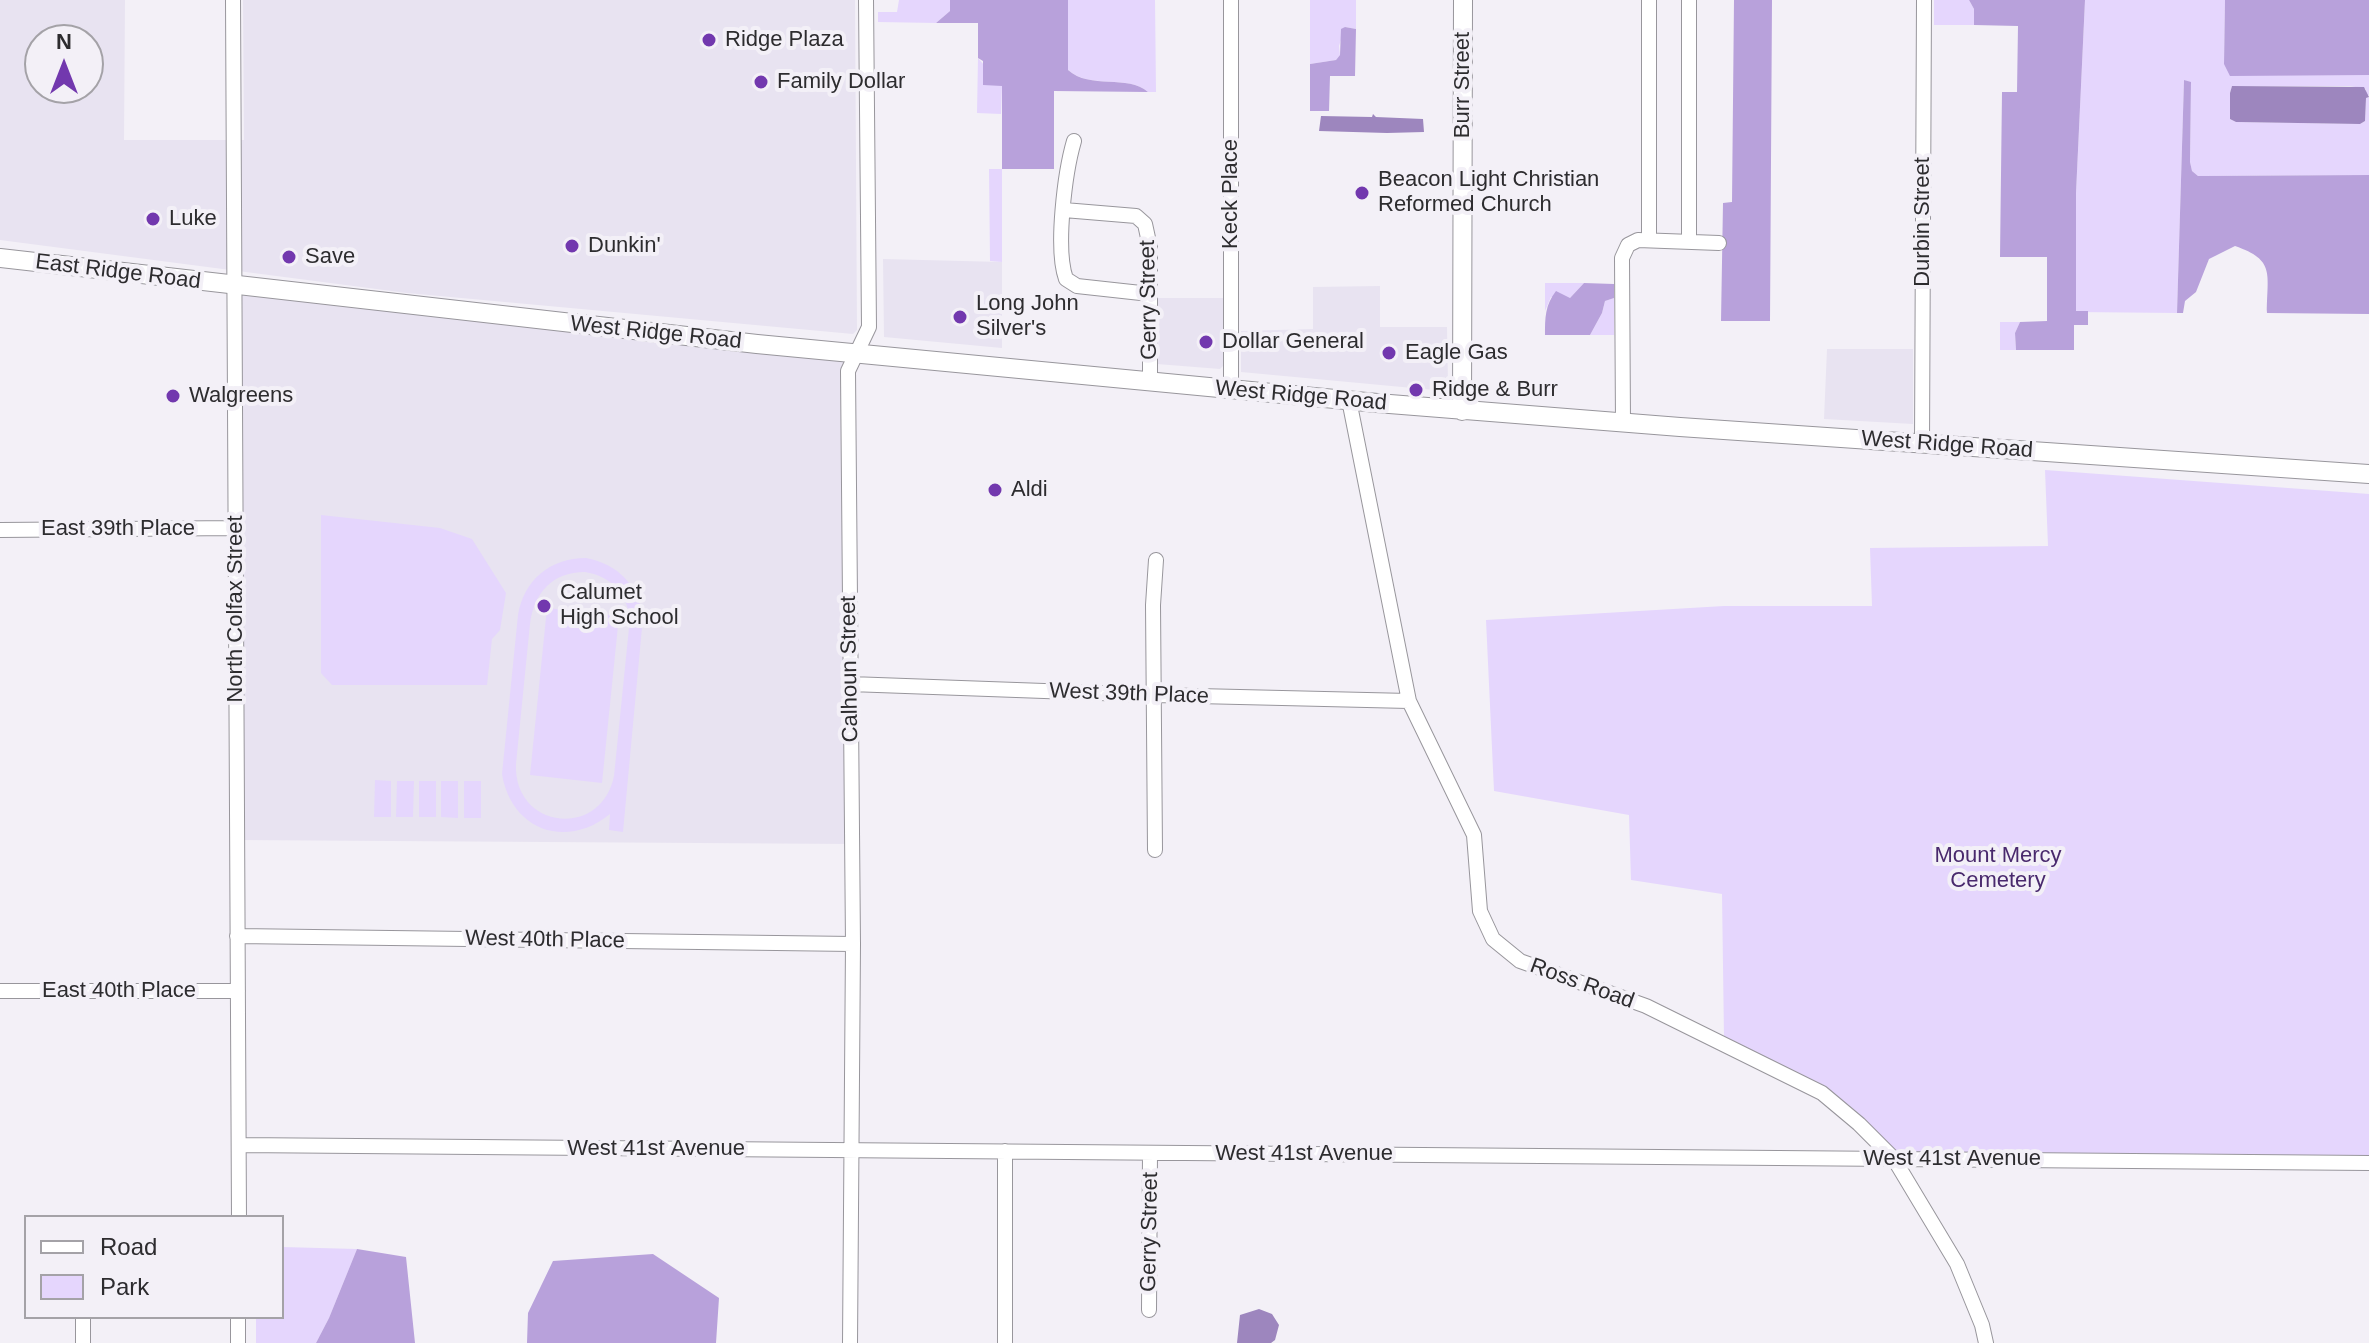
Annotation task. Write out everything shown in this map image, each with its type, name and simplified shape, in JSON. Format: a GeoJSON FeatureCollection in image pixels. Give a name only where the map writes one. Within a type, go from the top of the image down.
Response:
{"type":"FeatureCollection","features":[{"type":"Feature","properties":{"kind":"main road","name":"Burr Street"},"geometry":{"type":"LineString","coordinates":[[1462,411],[1463,0]]}},
{"type":"Feature","properties":{"kind":"main road","name":"East Ridge Road"},"geometry":{"type":"LineString","coordinates":[[0,258],[236,286]]}},
{"type":"Feature","properties":{"kind":"main road","name":"West Ridge Road"},"geometry":{"type":"LineString","coordinates":[[236,286],[857,354],[1462,411],[2369,474]]}},
{"type":"Feature","properties":{"kind":"street","name":"North Colfax Street"},"geometry":{"type":"LineString","coordinates":[[233,0],[239,1215]]}},
{"type":"Feature","properties":{"kind":"street","name":"Calhoun Street"},"geometry":{"type":"LineString","coordinates":[[850,1343],[853,944],[848,371],[869,327],[866,0]]}},
{"type":"Feature","properties":{"kind":"street","name":"Keck Place"},"geometry":{"type":"LineString","coordinates":[[1231,0],[1231,389]]}},
{"type":"Feature","properties":{"kind":"street"},"geometry":{"type":"LineString","coordinates":[[1649,0],[1649,239]]}},
{"type":"Feature","properties":{"kind":"street"},"geometry":{"type":"LineString","coordinates":[[1689,0],[1689,242]]}},
{"type":"Feature","properties":{"kind":"street","name":"Durbin Street"},"geometry":{"type":"LineString","coordinates":[[1922,443],[1924,0]]}},
{"type":"Feature","properties":{"kind":"street"},"geometry":{"type":"LineString","coordinates":[[1074,141],[1066,173],[1064,210],[1062,262],[1068,282],[1077,286],[1150,294]]}},
{"type":"Feature","properties":{"kind":"street","name":"Gerry Street"},"geometry":{"type":"LineString","coordinates":[[1064,210],[1142,219],[1149,242],[1150,381]]}},
{"type":"Feature","properties":{"kind":"street"},"geometry":{"type":"LineString","coordinates":[[1623,423],[1623,254],[1631,242],[1649,239],[1719,243]]}},
{"type":"Feature","properties":{"kind":"street","name":"Ross Road"},"geometry":{"type":"LineString","coordinates":[[1349,400],[1409,701],[1474,835],[1480,911],[1493,939],[1520,961],[1646,1006],[1822,1093],[1894,1159],[1957,1264],[1982,1325],[1986,1343]]}},
{"type":"Feature","properties":{"kind":"street","name":"East 39th Place"},"geometry":{"type":"LineString","coordinates":[[0,530],[236,528]]}},
{"type":"Feature","properties":{"kind":"street"},"geometry":{"type":"LineString","coordinates":[[1155,850],[1153,605],[1156,560]]}},
{"type":"Feature","properties":{"kind":"street","name":"West 39th Place"},"geometry":{"type":"LineString","coordinates":[[850,684],[1409,701]]}},
{"type":"Feature","properties":{"kind":"street","name":"West 40th Place"},"geometry":{"type":"LineString","coordinates":[[237,936],[853,944]]}},
{"type":"Feature","properties":{"kind":"street","name":"East 40th Place"},"geometry":{"type":"LineString","coordinates":[[0,991],[238,991]]}},
{"type":"Feature","properties":{"kind":"street","name":"West 41st Avenue"},"geometry":{"type":"LineString","coordinates":[[239,1145],[2369,1163]]}},
{"type":"Feature","properties":{"kind":"street"},"geometry":{"type":"LineString","coordinates":[[1005,1151],[1005,1343]]}},
{"type":"Feature","properties":{"kind":"street","name":"Gerry Street"},"geometry":{"type":"LineString","coordinates":[[1149,1310],[1150,1153]]}},
{"type":"Feature","properties":{"kind":"street"},"geometry":{"type":"LineString","coordinates":[[83,1319],[83,1343]]}},
{"type":"Feature","properties":{"kind":"street"},"geometry":{"type":"LineString","coordinates":[[238,1319],[238,1343]]}},
{"type":"Feature","properties":{"kind":"shaded area"},"geometry":{"type":"Polygon","coordinates":[[[0,0],[125,0],[124,140],[244,140],[243,0],[855,0],[857,330],[853,334],[407,293],[0,240],[0,0]]]}},
{"type":"Feature","properties":{"kind":"shaded area"},"geometry":{"type":"Polygon","coordinates":[[[950,0],[1068,0],[1068,70],[1087,79],[1130,84],[1148,92],[1054,91],[1054,169],[1002,169],[1002,86],[983,85],[983,61],[978,58],[978,23],[936,23],[950,11],[950,0]]]}},
{"type":"Feature","properties":{"kind":"shaded area"},"geometry":{"type":"Polygon","coordinates":[[[1734,0],[1772,0],[1770,321],[1721,321],[1723,203],[1732,202],[1734,0]]]}},
{"type":"Feature","properties":{"kind":"shaded area"},"geometry":{"type":"Polygon","coordinates":[[[1969,0],[2085,0],[2076,193],[2076,311],[2088,311],[2088,325],[2074,325],[2074,350],[2016,350],[2015,333],[2020,322],[2047,321],[2047,257],[2000,257],[2002,92],[2017,92],[2018,26],[1974,25],[1974,9],[1969,0]]]}},
{"type":"Feature","properties":{"kind":"shaded area"},"geometry":{"type":"Polygon","coordinates":[[[2225,0],[2369,0],[2369,75],[2230,76],[2224,64],[2225,0]]]}},
{"type":"Feature","properties":{"kind":"shaded area"},"geometry":{"type":"Polygon","coordinates":[[[1341,29],[1356,29],[1355,76],[1330,76],[1329,111],[1310,111],[1310,64],[1336,60],[1340,55],[1341,29]]]}},
{"type":"Feature","properties":{"kind":"shaded area"},"geometry":{"type":"Polygon","coordinates":[[[2184,80],[2191,82],[2190,162],[2192,171],[2198,176],[2369,175],[2369,314],[2267,313],[2268,278],[2263,263],[2248,251],[2235,246],[2209,259],[2196,292],[2185,301],[2183,313],[2177,313],[2184,80]]]}},
{"type":"Feature","properties":{"kind":"shaded area"},"geometry":{"type":"Polygon","coordinates":[[[2232,86],[2364,87],[2369,97],[2366,98],[2365,121],[2360,124],[2236,122],[2230,119],[2232,86]]]}},
{"type":"Feature","properties":{"kind":"shaded area"},"geometry":{"type":"Polygon","coordinates":[[[1373,114],[1376,117],[1423,119],[1424,132],[1319,131],[1321,116],[1372,117],[1373,114]]]}},
{"type":"Feature","properties":{"kind":"shaded area"},"geometry":{"type":"Polygon","coordinates":[[[883,259],[1002,262],[1002,348],[884,337],[883,259]]]}},
{"type":"Feature","properties":{"kind":"shaded area"},"geometry":{"type":"Polygon","coordinates":[[[1584,283],[1614,284],[1614,298],[1605,301],[1590,335],[1545,335],[1552,296],[1556,291],[1570,298],[1584,283]]]}},
{"type":"Feature","properties":{"kind":"shaded area","name":"Calumet High School"},"geometry":{"type":"Polygon","coordinates":[[[236,286],[857,354],[848,371],[852,844],[237,840],[236,286]]]}},
{"type":"Feature","properties":{"kind":"shaded area"},"geometry":{"type":"Polygon","coordinates":[[[1380,286],[1380,327],[1447,327],[1448,385],[1445,391],[1241,372],[1241,331],[1313,329],[1313,287],[1380,286]]]}},
{"type":"Feature","properties":{"kind":"shaded area"},"geometry":{"type":"Polygon","coordinates":[[[1157,298],[1224,298],[1224,365],[1220,369],[1157,364],[1157,298]]]}},
{"type":"Feature","properties":{"kind":"shaded area"},"geometry":{"type":"Polygon","coordinates":[[[1827,349],[1913,349],[1913,424],[1824,419],[1827,349]]]}},
{"type":"Feature","properties":{"kind":"shaded area"},"geometry":{"type":"Polygon","coordinates":[[[357,1249],[406,1257],[415,1343],[316,1343],[357,1249]]]}},
{"type":"Feature","properties":{"kind":"shaded area"},"geometry":{"type":"Polygon","coordinates":[[[653,1254],[719,1298],[716,1343],[527,1343],[528,1313],[553,1261],[653,1254]]]}},
{"type":"Feature","properties":{"kind":"shaded area"},"geometry":{"type":"Polygon","coordinates":[[[1259,1309],[1272,1314],[1279,1325],[1275,1340],[1271,1343],[1237,1343],[1240,1315],[1259,1309]]]}},
{"type":"Feature","properties":{"kind":"green space"},"geometry":{"type":"Polygon","coordinates":[[[899,0],[950,0],[950,11],[936,23],[878,22],[878,12],[897,12],[899,0]]]}},
{"type":"Feature","properties":{"kind":"green space"},"geometry":{"type":"Polygon","coordinates":[[[1068,0],[1155,0],[1156,92],[1130,84],[1087,79],[1068,70],[1068,0]]]}},
{"type":"Feature","properties":{"kind":"green space"},"geometry":{"type":"Polygon","coordinates":[[[1310,0],[1356,0],[1356,29],[1345,27],[1339,46],[1340,55],[1336,60],[1310,64],[1310,0]]]}},
{"type":"Feature","properties":{"kind":"green space"},"geometry":{"type":"Polygon","coordinates":[[[1934,0],[1969,0],[1974,9],[1974,25],[1934,25],[1934,0]]]}},
{"type":"Feature","properties":{"kind":"green space"},"geometry":{"type":"Polygon","coordinates":[[[2085,0],[2225,0],[2224,63],[2369,75],[2369,95],[2366,95],[2366,89],[2350,86],[2232,86],[2230,119],[2236,122],[2360,124],[2365,121],[2366,98],[2369,97],[2369,175],[2198,176],[2192,171],[2190,162],[2191,83],[2184,80],[2177,313],[2076,312],[2076,193],[2085,0]]]}},
{"type":"Feature","properties":{"kind":"green space"},"geometry":{"type":"Polygon","coordinates":[[[978,58],[1002,86],[1001,114],[977,113],[978,58]]]}},
{"type":"Feature","properties":{"kind":"green space"},"geometry":{"type":"Polygon","coordinates":[[[989,169],[1002,169],[1002,262],[990,261],[989,169]]]}},
{"type":"Feature","properties":{"kind":"green space"},"geometry":{"type":"Polygon","coordinates":[[[1545,283],[1584,283],[1570,298],[1551,297],[1545,311],[1545,283]]]}},
{"type":"Feature","properties":{"kind":"green space"},"geometry":{"type":"Polygon","coordinates":[[[1614,298],[1614,335],[1590,335],[1605,301],[1614,298]]]}},
{"type":"Feature","properties":{"kind":"green space"},"geometry":{"type":"Polygon","coordinates":[[[2000,322],[2020,322],[2015,333],[2016,350],[2000,350],[2000,322]]]}},
{"type":"Feature","properties":{"kind":"green space","name":"Mount Mercy Cemetery"},"geometry":{"type":"Polygon","coordinates":[[[2045,470],[2369,494],[2369,1159],[1893,1153],[1851,1107],[1821,1087],[1724,1038],[1722,894],[1631,880],[1629,815],[1494,791],[1486,620],[1724,606],[1872,606],[1870,548],[2048,546],[2045,470]]]}},
{"type":"Feature","properties":{"kind":"green space"},"geometry":{"type":"Polygon","coordinates":[[[321,515],[440,528],[472,539],[506,593],[500,630],[492,639],[487,685],[332,685],[321,673],[321,515]]]}},
{"type":"Feature","properties":{"kind":"green space"},"geometry":{"type":"Polygon","coordinates":[[[573,559],[597,561],[617,571],[631,586],[643,617],[623,832],[609,830],[610,814],[576,831],[559,832],[543,828],[516,809],[507,793],[502,774],[521,603],[526,591],[541,573],[573,559]],[[573,573],[554,580],[540,594],[530,624],[516,764],[519,786],[528,802],[542,813],[559,818],[576,817],[593,810],[606,797],[614,776],[630,618],[621,593],[609,581],[594,574],[573,573]]]}},
{"type":"Feature","properties":{"kind":"green space"},"geometry":{"type":"Polygon","coordinates":[[[547,608],[619,616],[602,783],[530,775],[547,608]]]}},
{"type":"Feature","properties":{"kind":"green space"},"geometry":{"type":"Polygon","coordinates":[[[375,780],[391,781],[391,817],[374,817],[375,780]]]}},
{"type":"Feature","properties":{"kind":"green space"},"geometry":{"type":"Polygon","coordinates":[[[397,781],[414,781],[413,817],[396,817],[397,781]]]}},
{"type":"Feature","properties":{"kind":"green space"},"geometry":{"type":"Polygon","coordinates":[[[419,781],[436,781],[436,817],[419,817],[419,781]]]}},
{"type":"Feature","properties":{"kind":"green space"},"geometry":{"type":"Polygon","coordinates":[[[441,781],[458,781],[458,818],[441,817],[441,781]]]}},
{"type":"Feature","properties":{"kind":"green space"},"geometry":{"type":"Polygon","coordinates":[[[464,781],[481,781],[481,818],[464,818],[464,781]]]}},
{"type":"Feature","properties":{"kind":"green space"},"geometry":{"type":"Polygon","coordinates":[[[284,1247],[357,1249],[316,1343],[256,1343],[256,1319],[284,1319],[284,1247]]]}},
{"type":"Feature","properties":{"kind":"place","name":"Ridge Plaza"},"geometry":{"type":"Point","coordinates":[709,40]}},
{"type":"Feature","properties":{"kind":"place","name":"Family Dollar"},"geometry":{"type":"Point","coordinates":[761,82]}},
{"type":"Feature","properties":{"kind":"place","name":"Beacon Light Christian Reformed Church"},"geometry":{"type":"Point","coordinates":[1362,193]}},
{"type":"Feature","properties":{"kind":"place","name":"Luke"},"geometry":{"type":"Point","coordinates":[153,219]}},
{"type":"Feature","properties":{"kind":"place","name":"Dunkin'"},"geometry":{"type":"Point","coordinates":[572,246]}},
{"type":"Feature","properties":{"kind":"place","name":"Save"},"geometry":{"type":"Point","coordinates":[289,257]}},
{"type":"Feature","properties":{"kind":"place","name":"Long John Silver's"},"geometry":{"type":"Point","coordinates":[960,317]}},
{"type":"Feature","properties":{"kind":"place","name":"Dollar General"},"geometry":{"type":"Point","coordinates":[1206,342]}},
{"type":"Feature","properties":{"kind":"place","name":"Eagle Gas"},"geometry":{"type":"Point","coordinates":[1389,353]}},
{"type":"Feature","properties":{"kind":"place","name":"Ridge & Burr"},"geometry":{"type":"Point","coordinates":[1416,390]}},
{"type":"Feature","properties":{"kind":"place","name":"Walgreens"},"geometry":{"type":"Point","coordinates":[173,396]}},
{"type":"Feature","properties":{"kind":"place","name":"Aldi"},"geometry":{"type":"Point","coordinates":[995,490]}},
{"type":"Feature","properties":{"kind":"place","name":"Calumet High School"},"geometry":{"type":"Point","coordinates":[544,606]}}]}
